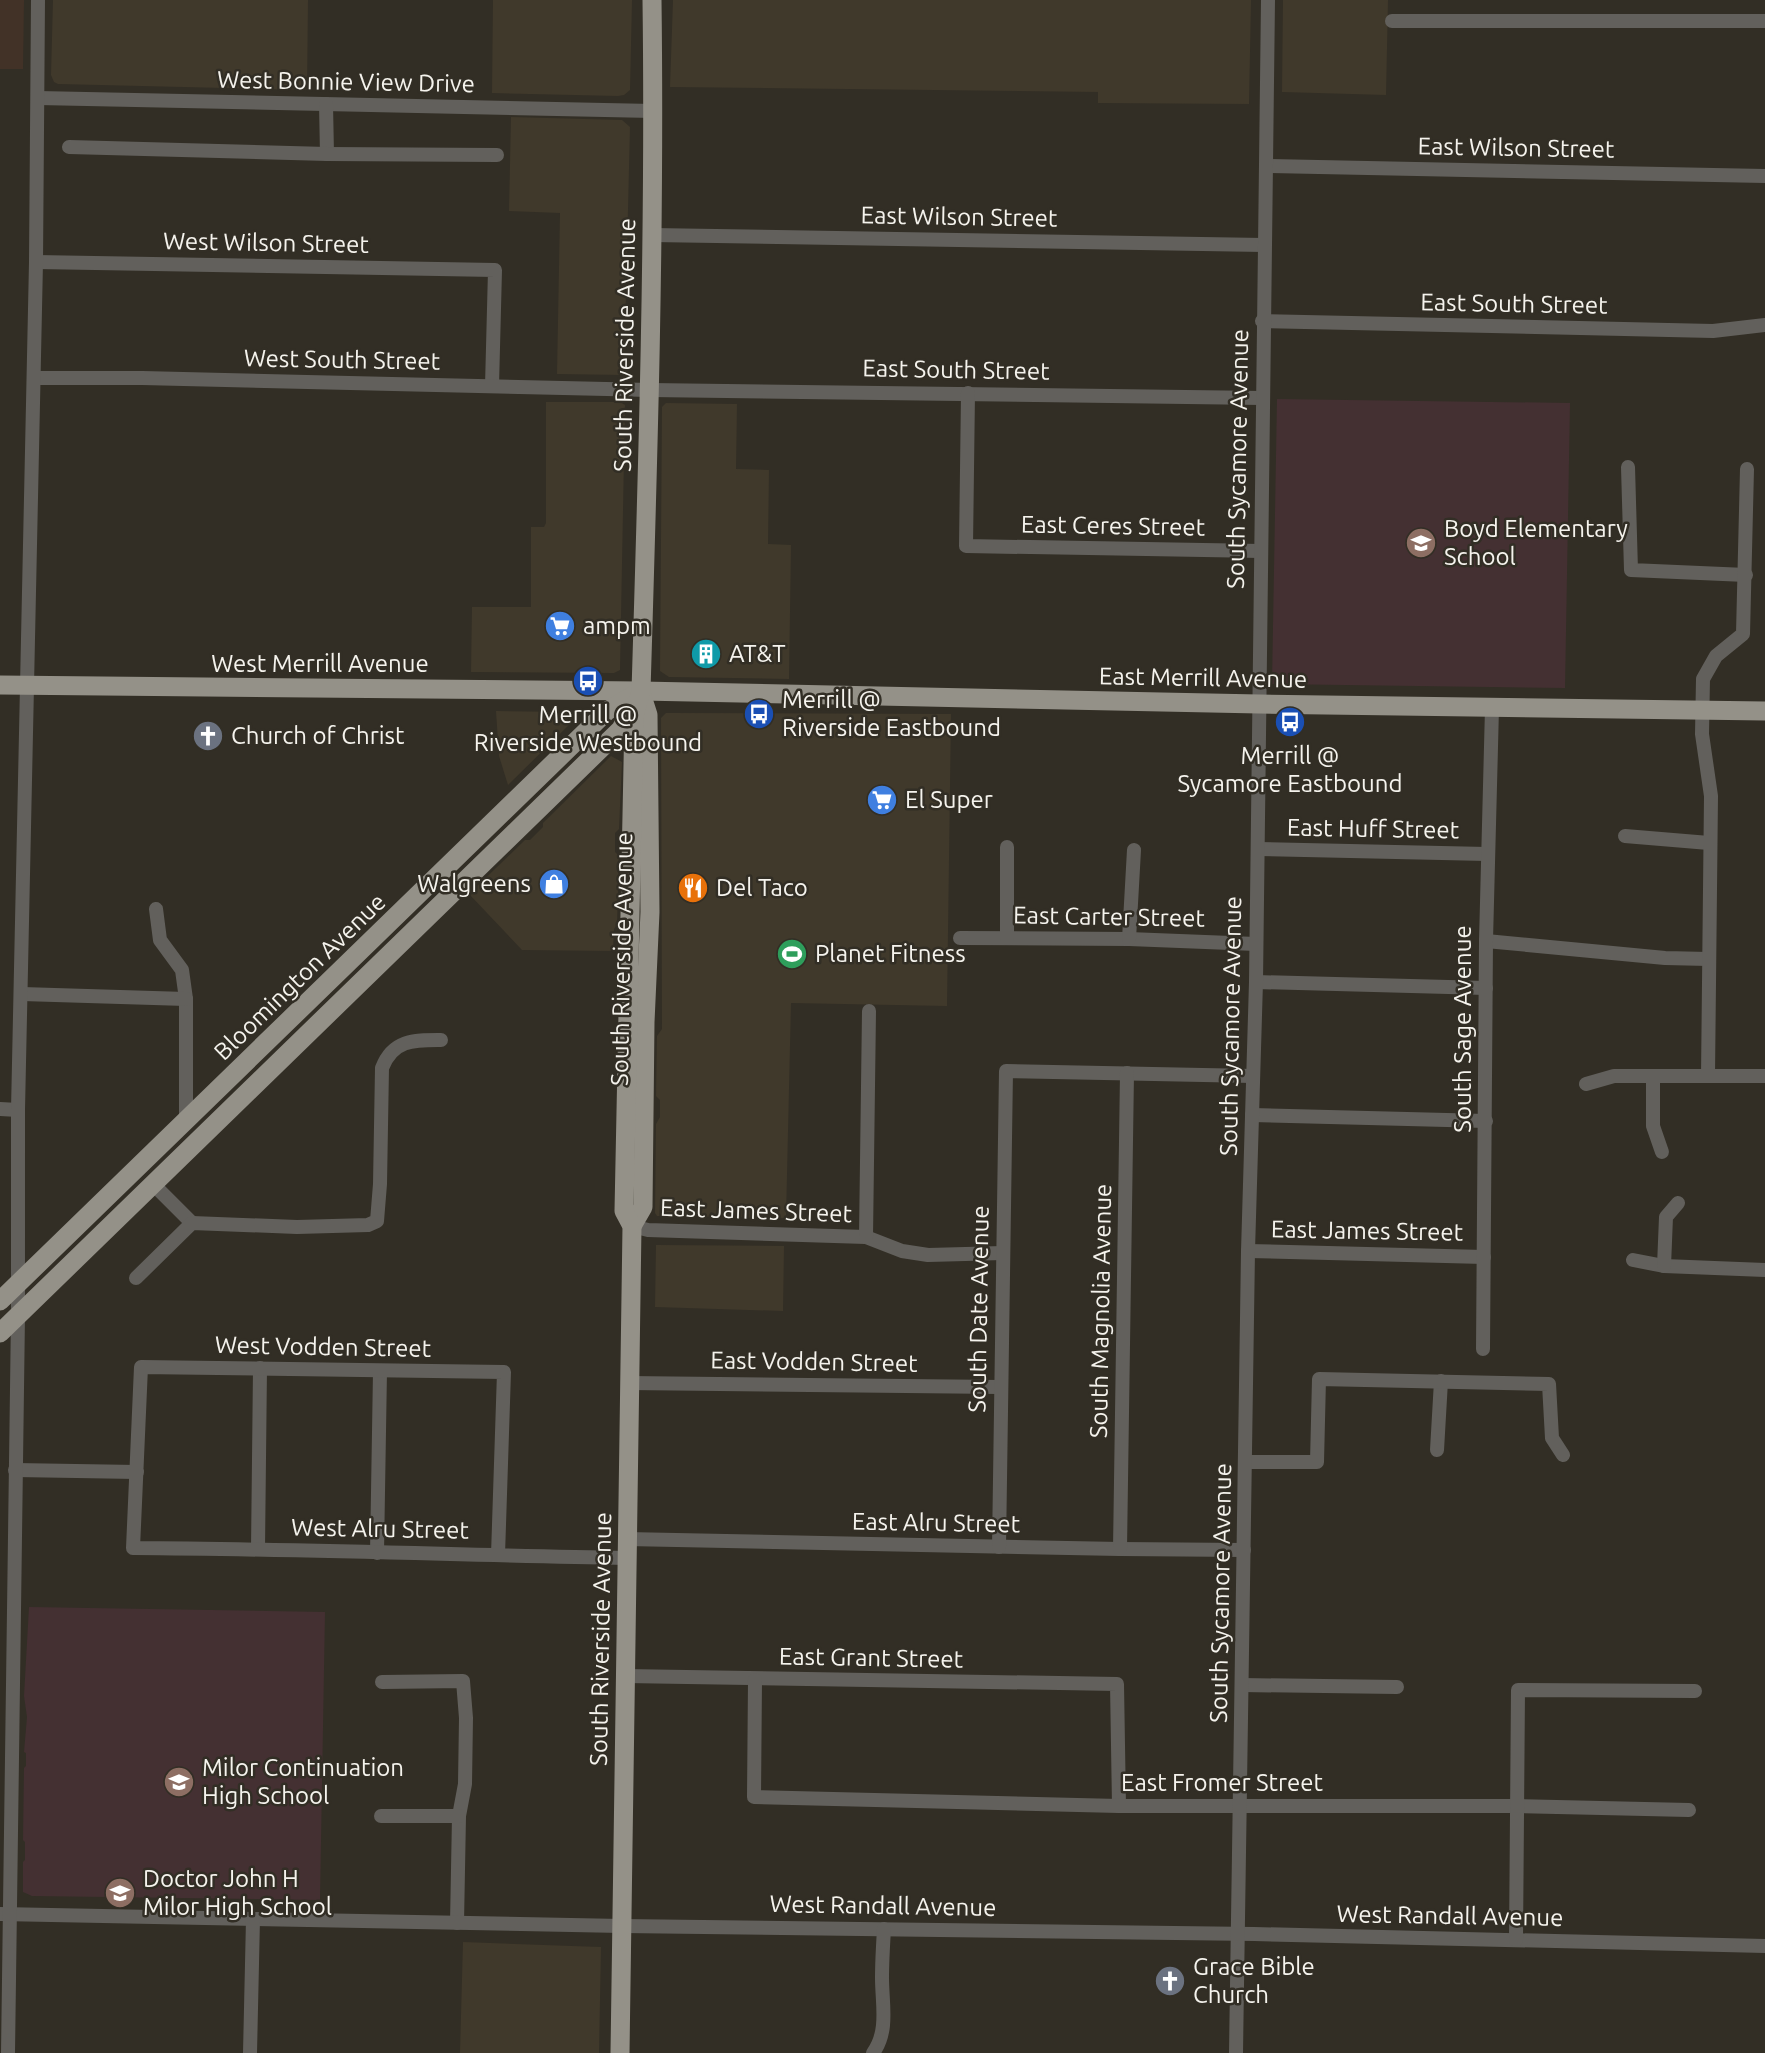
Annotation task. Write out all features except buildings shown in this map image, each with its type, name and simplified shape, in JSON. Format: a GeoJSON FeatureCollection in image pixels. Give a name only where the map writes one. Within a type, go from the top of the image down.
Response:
{"type":"FeatureCollection","features":[{"type":"Feature","properties":{"kind":"main road","name":"South Riverside Avenue"},"geometry":{"type":"LineString","coordinates":[[632,1226],[624,1211],[634,716],[641,691],[650,390],[652,0]]}},
{"type":"Feature","properties":{"kind":"main road","name":"West Merrill Avenue"},"geometry":{"type":"LineString","coordinates":[[0,685],[641,691]]}},
{"type":"Feature","properties":{"kind":"main road","name":"South Riverside Avenue"},"geometry":{"type":"LineString","coordinates":[[620,2053],[632,1226],[643,1207],[645,1022],[650,912],[648,715],[641,691]]}},
{"type":"Feature","properties":{"kind":"main road","name":"East Merrill Avenue"},"geometry":{"type":"LineString","coordinates":[[641,691],[1765,711]]}},
{"type":"Feature","properties":{"kind":"main road","name":"Bloomington Avenue"},"geometry":{"type":"LineString","coordinates":[[0,1333],[621,729],[641,691]]}},
{"type":"Feature","properties":{"kind":"main road","name":"Bloomington Avenue"},"geometry":{"type":"LineString","coordinates":[[0,1301],[607,710],[641,691]]}},
{"type":"Feature","properties":{"kind":"main road"},"geometry":{"type":"LineString","coordinates":[[594,755],[620,748],[633,754]]}},
{"type":"Feature","properties":{"kind":"street"},"geometry":{"type":"LineString","coordinates":[[8,2053],[5,1914],[7,1641],[15,1470],[19,1283],[18,1110],[34,378],[38,0]]}},
{"type":"Feature","properties":{"kind":"street","name":"South Sycamore Avenue"},"geometry":{"type":"LineString","coordinates":[[1236,2053],[1248,1251],[1256,982],[1268,0]]}},
{"type":"Feature","properties":{"kind":"street"},"geometry":{"type":"LineString","coordinates":[[1392,21],[1765,21]]}},
{"type":"Feature","properties":{"kind":"street","name":"West Bonnie View Drive"},"geometry":{"type":"LineString","coordinates":[[38,98],[653,111]]}},
{"type":"Feature","properties":{"kind":"street"},"geometry":{"type":"LineString","coordinates":[[326,104],[327,154]]}},
{"type":"Feature","properties":{"kind":"street"},"geometry":{"type":"LineString","coordinates":[[69,148],[497,155]]}},
{"type":"Feature","properties":{"kind":"street","name":"East Wilson Street"},"geometry":{"type":"LineString","coordinates":[[1266,166],[1765,176]]}},
{"type":"Feature","properties":{"kind":"street","name":"East Wilson Street"},"geometry":{"type":"LineString","coordinates":[[652,235],[1264,245]]}},
{"type":"Feature","properties":{"kind":"street","name":"West Wilson Street"},"geometry":{"type":"LineString","coordinates":[[36,262],[495,270],[492,386]]}},
{"type":"Feature","properties":{"kind":"street","name":"East South Street"},"geometry":{"type":"LineString","coordinates":[[1262,321],[1713,331],[1765,325]]}},
{"type":"Feature","properties":{"kind":"street","name":"West South Street"},"geometry":{"type":"LineString","coordinates":[[34,378],[142,378],[650,390]]}},
{"type":"Feature","properties":{"kind":"street","name":"East South Street"},"geometry":{"type":"LineString","coordinates":[[650,390],[1262,398]]}},
{"type":"Feature","properties":{"kind":"street","name":"East Ceres Street"},"geometry":{"type":"LineString","coordinates":[[968,393],[966,546],[1261,551]]}},
{"type":"Feature","properties":{"kind":"street"},"geometry":{"type":"LineString","coordinates":[[1629,467],[1631,570],[1746,575]]}},
{"type":"Feature","properties":{"kind":"street"},"geometry":{"type":"LineString","coordinates":[[1708,1076],[1711,796],[1702,733],[1703,679],[1716,656],[1743,634],[1747,469]]}},
{"type":"Feature","properties":{"kind":"street","name":"South Sage Avenue"},"geometry":{"type":"LineString","coordinates":[[1483,1349],[1487,854],[1492,708]]}},
{"type":"Feature","properties":{"kind":"street"},"geometry":{"type":"LineString","coordinates":[[1625,836],[1709,843]]}},
{"type":"Feature","properties":{"kind":"street"},"geometry":{"type":"LineString","coordinates":[[1007,847],[1007,938]]}},
{"type":"Feature","properties":{"kind":"street","name":"East Huff Street"},"geometry":{"type":"LineString","coordinates":[[1258,849],[1487,854]]}},
{"type":"Feature","properties":{"kind":"street"},"geometry":{"type":"LineString","coordinates":[[1129,939],[1134,850]]}},
{"type":"Feature","properties":{"kind":"street"},"geometry":{"type":"LineString","coordinates":[[156,909],[160,940],[182,970],[186,999],[186,1122]]}},
{"type":"Feature","properties":{"kind":"street","name":"East Carter Street"},"geometry":{"type":"LineString","coordinates":[[960,938],[1129,939],[1256,944]]}},
{"type":"Feature","properties":{"kind":"street"},"geometry":{"type":"LineString","coordinates":[[1486,941],[1665,958],[1708,959]]}},
{"type":"Feature","properties":{"kind":"street"},"geometry":{"type":"LineString","coordinates":[[1256,982],[1486,988]]}},
{"type":"Feature","properties":{"kind":"street"},"geometry":{"type":"LineString","coordinates":[[22,994],[186,999]]}},
{"type":"Feature","properties":{"kind":"street"},"geometry":{"type":"LineString","coordinates":[[866,1237],[869,1011]]}},
{"type":"Feature","properties":{"kind":"street"},"geometry":{"type":"LineString","coordinates":[[153,1184],[192,1223],[324,1226],[368,1225],[377,1221],[382,1068],[385,1060],[409,1040],[441,1040]]}},
{"type":"Feature","properties":{"kind":"street","name":"South Date Avenue"},"geometry":{"type":"LineString","coordinates":[[999,1547],[1006,1071],[1127,1073]]}},
{"type":"Feature","properties":{"kind":"street"},"geometry":{"type":"LineString","coordinates":[[1127,1073],[1253,1076]]}},
{"type":"Feature","properties":{"kind":"street","name":"South Magnolia Avenue"},"geometry":{"type":"LineString","coordinates":[[1120,1549],[1127,1073]]}},
{"type":"Feature","properties":{"kind":"street"},"geometry":{"type":"LineString","coordinates":[[1586,1084],[1614,1076],[1765,1076]]}},
{"type":"Feature","properties":{"kind":"street"},"geometry":{"type":"LineString","coordinates":[[1653,1076],[1653,1126],[1662,1152]]}},
{"type":"Feature","properties":{"kind":"street"},"geometry":{"type":"LineString","coordinates":[[0,1110],[18,1110]]}},
{"type":"Feature","properties":{"kind":"street"},"geometry":{"type":"LineString","coordinates":[[1252,1115],[1486,1121]]}},
{"type":"Feature","properties":{"kind":"street"},"geometry":{"type":"LineString","coordinates":[[1664,1266],[1666,1217],[1678,1203]]}},
{"type":"Feature","properties":{"kind":"street"},"geometry":{"type":"LineString","coordinates":[[136,1278],[192,1223]]}},
{"type":"Feature","properties":{"kind":"street","name":"East James Street"},"geometry":{"type":"LineString","coordinates":[[632,1226],[649,1230],[866,1237],[902,1251],[928,1255],[1003,1253]]}},
{"type":"Feature","properties":{"kind":"street","name":"East James Street"},"geometry":{"type":"LineString","coordinates":[[1248,1251],[1484,1257]]}},
{"type":"Feature","properties":{"kind":"street"},"geometry":{"type":"LineString","coordinates":[[1633,1259],[1664,1266],[1765,1270]]}},
{"type":"Feature","properties":{"kind":"street","name":"West Vodden Street"},"geometry":{"type":"LineString","coordinates":[[137,1472],[141,1367],[504,1372],[498,1555]]}},
{"type":"Feature","properties":{"kind":"street"},"geometry":{"type":"LineString","coordinates":[[258,1549],[260,1368]]}},
{"type":"Feature","properties":{"kind":"street"},"geometry":{"type":"LineString","coordinates":[[377,1553],[380,1371]]}},
{"type":"Feature","properties":{"kind":"street"},"geometry":{"type":"LineString","coordinates":[[1246,1462],[1317,1462],[1319,1379],[1549,1384],[1552,1438],[1563,1455]]}},
{"type":"Feature","properties":{"kind":"street"},"geometry":{"type":"LineString","coordinates":[[1437,1450],[1441,1381]]}},
{"type":"Feature","properties":{"kind":"street","name":"East Vodden Street"},"geometry":{"type":"LineString","coordinates":[[628,1383],[1000,1387]]}},
{"type":"Feature","properties":{"kind":"street"},"geometry":{"type":"LineString","coordinates":[[15,1470],[137,1472]]}},
{"type":"Feature","properties":{"kind":"street","name":"West Alru Street"},"geometry":{"type":"LineString","coordinates":[[137,1472],[133,1548],[498,1555],[626,1548]]}},
{"type":"Feature","properties":{"kind":"street","name":"East Alru Street"},"geometry":{"type":"LineString","coordinates":[[626,1548],[999,1547],[1244,1550]]}},
{"type":"Feature","properties":{"kind":"street","name":"East Grant Street"},"geometry":{"type":"LineString","coordinates":[[625,1676],[1117,1684],[1119,1806]]}},
{"type":"Feature","properties":{"kind":"street","name":"East Fromer Street"},"geometry":{"type":"LineString","coordinates":[[755,1680],[754,1797],[1119,1806],[1516,1806],[1689,1810]]}},
{"type":"Feature","properties":{"kind":"street"},"geometry":{"type":"LineString","coordinates":[[382,1682],[463,1681],[466,1718],[465,1784],[459,1816],[457,1923]]}},
{"type":"Feature","properties":{"kind":"street"},"geometry":{"type":"LineString","coordinates":[[1242,1685],[1397,1687]]}},
{"type":"Feature","properties":{"kind":"street"},"geometry":{"type":"LineString","coordinates":[[1516,1940],[1518,1690],[1695,1692]]}},
{"type":"Feature","properties":{"kind":"street"},"geometry":{"type":"LineString","coordinates":[[382,1816],[459,1816]]}},
{"type":"Feature","properties":{"kind":"street","name":"West Randall Avenue"},"geometry":{"type":"LineString","coordinates":[[5,1914],[1237,1934],[1765,1946]]}},
{"type":"Feature","properties":{"kind":"street"},"geometry":{"type":"LineString","coordinates":[[250,2053],[253,1919]]}},
{"type":"Feature","properties":{"kind":"street"},"geometry":{"type":"LineString","coordinates":[[873,2053],[881,2042],[884,1929]]}},
{"type":"Feature","properties":{"kind":"shaded area"},"geometry":{"type":"Polygon","coordinates":[[[0,0],[24,0],[23,69],[0,69],[0,0]]]}},
{"type":"Feature","properties":{"kind":"shaded area"},"geometry":{"type":"Polygon","coordinates":[[[53,0],[308,0],[307,90],[58,84],[51,75],[53,0]]]}},
{"type":"Feature","properties":{"kind":"shaded area"},"geometry":{"type":"Polygon","coordinates":[[[493,0],[632,0],[630,90],[618,96],[492,93],[493,0]]]}},
{"type":"Feature","properties":{"kind":"shaded area"},"geometry":{"type":"Polygon","coordinates":[[[673,0],[1251,0],[1249,104],[1098,103],[1098,92],[670,87],[673,0]]]}},
{"type":"Feature","properties":{"kind":"shaded area"},"geometry":{"type":"Polygon","coordinates":[[[1283,0],[1388,0],[1386,95],[1282,92],[1283,0]]]}},
{"type":"Feature","properties":{"kind":"shaded area"},"geometry":{"type":"Polygon","coordinates":[[[511,117],[622,120],[630,127],[624,375],[557,374],[560,213],[509,211],[511,117]]]}},
{"type":"Feature","properties":{"kind":"shaded area","name":"Boyd Elementary School"},"geometry":{"type":"Polygon","coordinates":[[[1277,399],[1570,403],[1565,688],[1272,684],[1277,399]]]}},
{"type":"Feature","properties":{"kind":"shaded area"},"geometry":{"type":"Polygon","coordinates":[[[546,402],[620,402],[625,405],[620,670],[614,673],[471,672],[472,607],[531,607],[531,527],[544,527],[546,523],[546,402]]]}},
{"type":"Feature","properties":{"kind":"shaded area"},"geometry":{"type":"Polygon","coordinates":[[[666,403],[737,404],[736,469],[769,470],[768,544],[791,545],[789,679],[669,677],[660,671],[662,407],[666,403]]]}},
{"type":"Feature","properties":{"kind":"shaded area"},"geometry":{"type":"Polygon","coordinates":[[[496,711],[568,712],[573,714],[574,720],[508,785],[499,756],[496,711]]]}},
{"type":"Feature","properties":{"kind":"shaded area"},"geometry":{"type":"Polygon","coordinates":[[[666,713],[951,714],[947,1006],[791,1003],[786,1218],[657,1216],[655,1213],[656,1124],[660,1117],[660,1100],[656,1096],[657,1036],[662,1029],[661,718],[666,713]]]}},
{"type":"Feature","properties":{"kind":"shaded area"},"geometry":{"type":"Polygon","coordinates":[[[611,756],[622,762],[619,829],[615,833],[615,852],[619,856],[617,925],[614,929],[613,951],[522,950],[469,894],[525,840],[530,840],[543,827],[543,823],[611,756]]]}},
{"type":"Feature","properties":{"kind":"shaded area"},"geometry":{"type":"Polygon","coordinates":[[[656,1245],[784,1246],[783,1311],[655,1307],[656,1245]]]}},
{"type":"Feature","properties":{"kind":"shaded area"},"geometry":{"type":"Polygon","coordinates":[[[29,1607],[325,1612],[320,1900],[32,1896],[23,1892],[24,1752],[27,1717],[24,1696],[29,1607]]]}},
{"type":"Feature","properties":{"kind":"shaded area"},"geometry":{"type":"Polygon","coordinates":[[[463,1942],[601,1947],[599,2053],[460,2053],[463,1942]]]}},
{"type":"Feature","properties":{"kind":"place","name":"Boyd Elementary School"},"geometry":{"type":"Point","coordinates":[1421,543]}},
{"type":"Feature","properties":{"kind":"place","name":"ampm"},"geometry":{"type":"Point","coordinates":[560,626]}},
{"type":"Feature","properties":{"kind":"place","name":"AT&T"},"geometry":{"type":"Point","coordinates":[706,654]}},
{"type":"Feature","properties":{"kind":"place","name":"Merrill @ Riverside Westbound"},"geometry":{"type":"Point","coordinates":[588,681]}},
{"type":"Feature","properties":{"kind":"place","name":"Merrill @ Riverside Eastbound"},"geometry":{"type":"Point","coordinates":[759,714]}},
{"type":"Feature","properties":{"kind":"place","name":"Merrill @ Sycamore Eastbound"},"geometry":{"type":"Point","coordinates":[1290,722]}},
{"type":"Feature","properties":{"kind":"place","name":"Church of Christ"},"geometry":{"type":"Point","coordinates":[208,736]}},
{"type":"Feature","properties":{"kind":"place","name":"El Super"},"geometry":{"type":"Point","coordinates":[882,800]}},
{"type":"Feature","properties":{"kind":"place","name":"Walgreens"},"geometry":{"type":"Point","coordinates":[554,884]}},
{"type":"Feature","properties":{"kind":"place","name":"Del Taco"},"geometry":{"type":"Point","coordinates":[693,888]}},
{"type":"Feature","properties":{"kind":"place","name":"Planet Fitness"},"geometry":{"type":"Point","coordinates":[792,954]}},
{"type":"Feature","properties":{"kind":"place","name":"Milor Continuation High School"},"geometry":{"type":"Point","coordinates":[179,1782]}},
{"type":"Feature","properties":{"kind":"place","name":"Doctor John H Milor High School"},"geometry":{"type":"Point","coordinates":[120,1893]}},
{"type":"Feature","properties":{"kind":"place","name":"Grace Bible Church"},"geometry":{"type":"Point","coordinates":[1170,1981]}}]}
